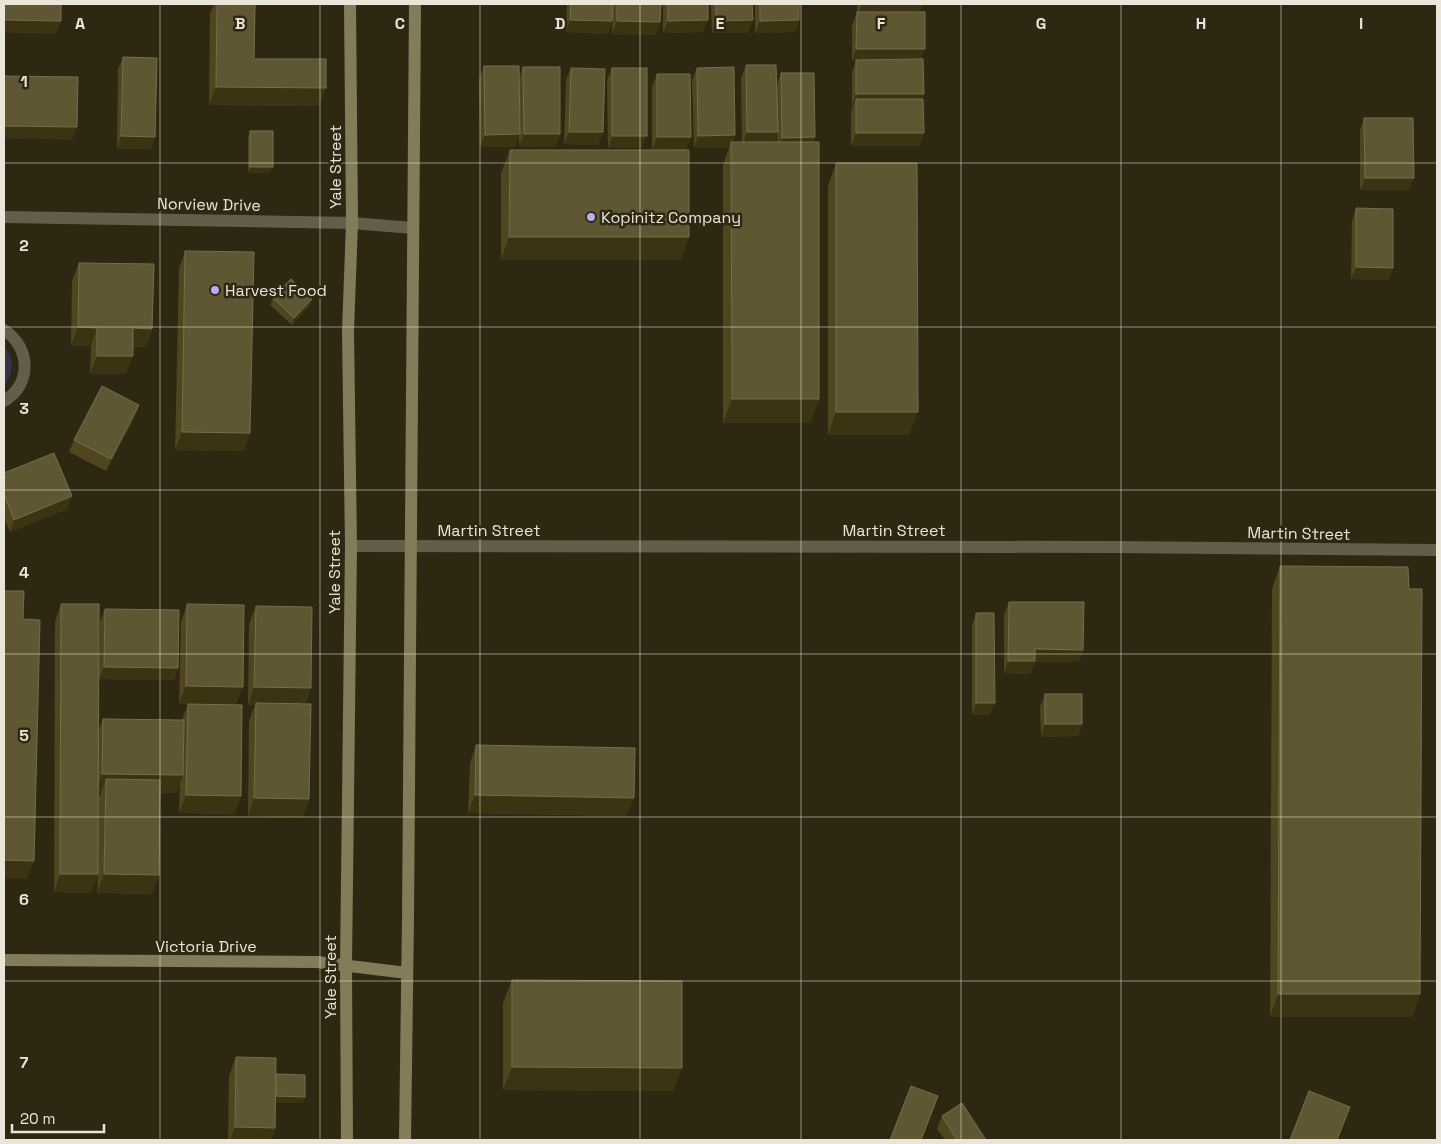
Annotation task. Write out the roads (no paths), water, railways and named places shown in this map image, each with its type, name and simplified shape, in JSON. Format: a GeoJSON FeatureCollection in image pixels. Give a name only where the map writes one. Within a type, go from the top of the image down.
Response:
{"type":"FeatureCollection","features":[{"type":"Feature","properties":{"kind":"main road","name":"Yale Street"},"geometry":{"type":"LineString","coordinates":[[347,1140],[346,966],[351,546],[348,331],[352,223],[350,4]]}},
{"type":"Feature","properties":{"kind":"main road"},"geometry":{"type":"LineString","coordinates":[[405,1140],[415,4]]}},
{"type":"Feature","properties":{"kind":"main road","name":"Victoria Drive"},"geometry":{"type":"LineString","coordinates":[[4,960],[317,962],[407,973]]}},
{"type":"Feature","properties":{"kind":"street","name":"Norview Drive"},"geometry":{"type":"LineString","coordinates":[[4,217],[352,223],[413,228]]}},
{"type":"Feature","properties":{"kind":"street"},"geometry":{"type":"LineString","coordinates":[[4,330],[20,345],[25,358],[25,372],[20,386],[11,397],[4,401]]}},
{"type":"Feature","properties":{"kind":"street","name":"Martin Street"},"geometry":{"type":"LineString","coordinates":[[351,546],[1103,547],[1437,550]]}},
{"type":"Feature","properties":{"kind":"place","name":"Kopinitz Company"},"geometry":{"type":"Point","coordinates":[591,217]}},
{"type":"Feature","properties":{"kind":"place","name":"Harvest Food"},"geometry":{"type":"Point","coordinates":[215,290]}}]}
